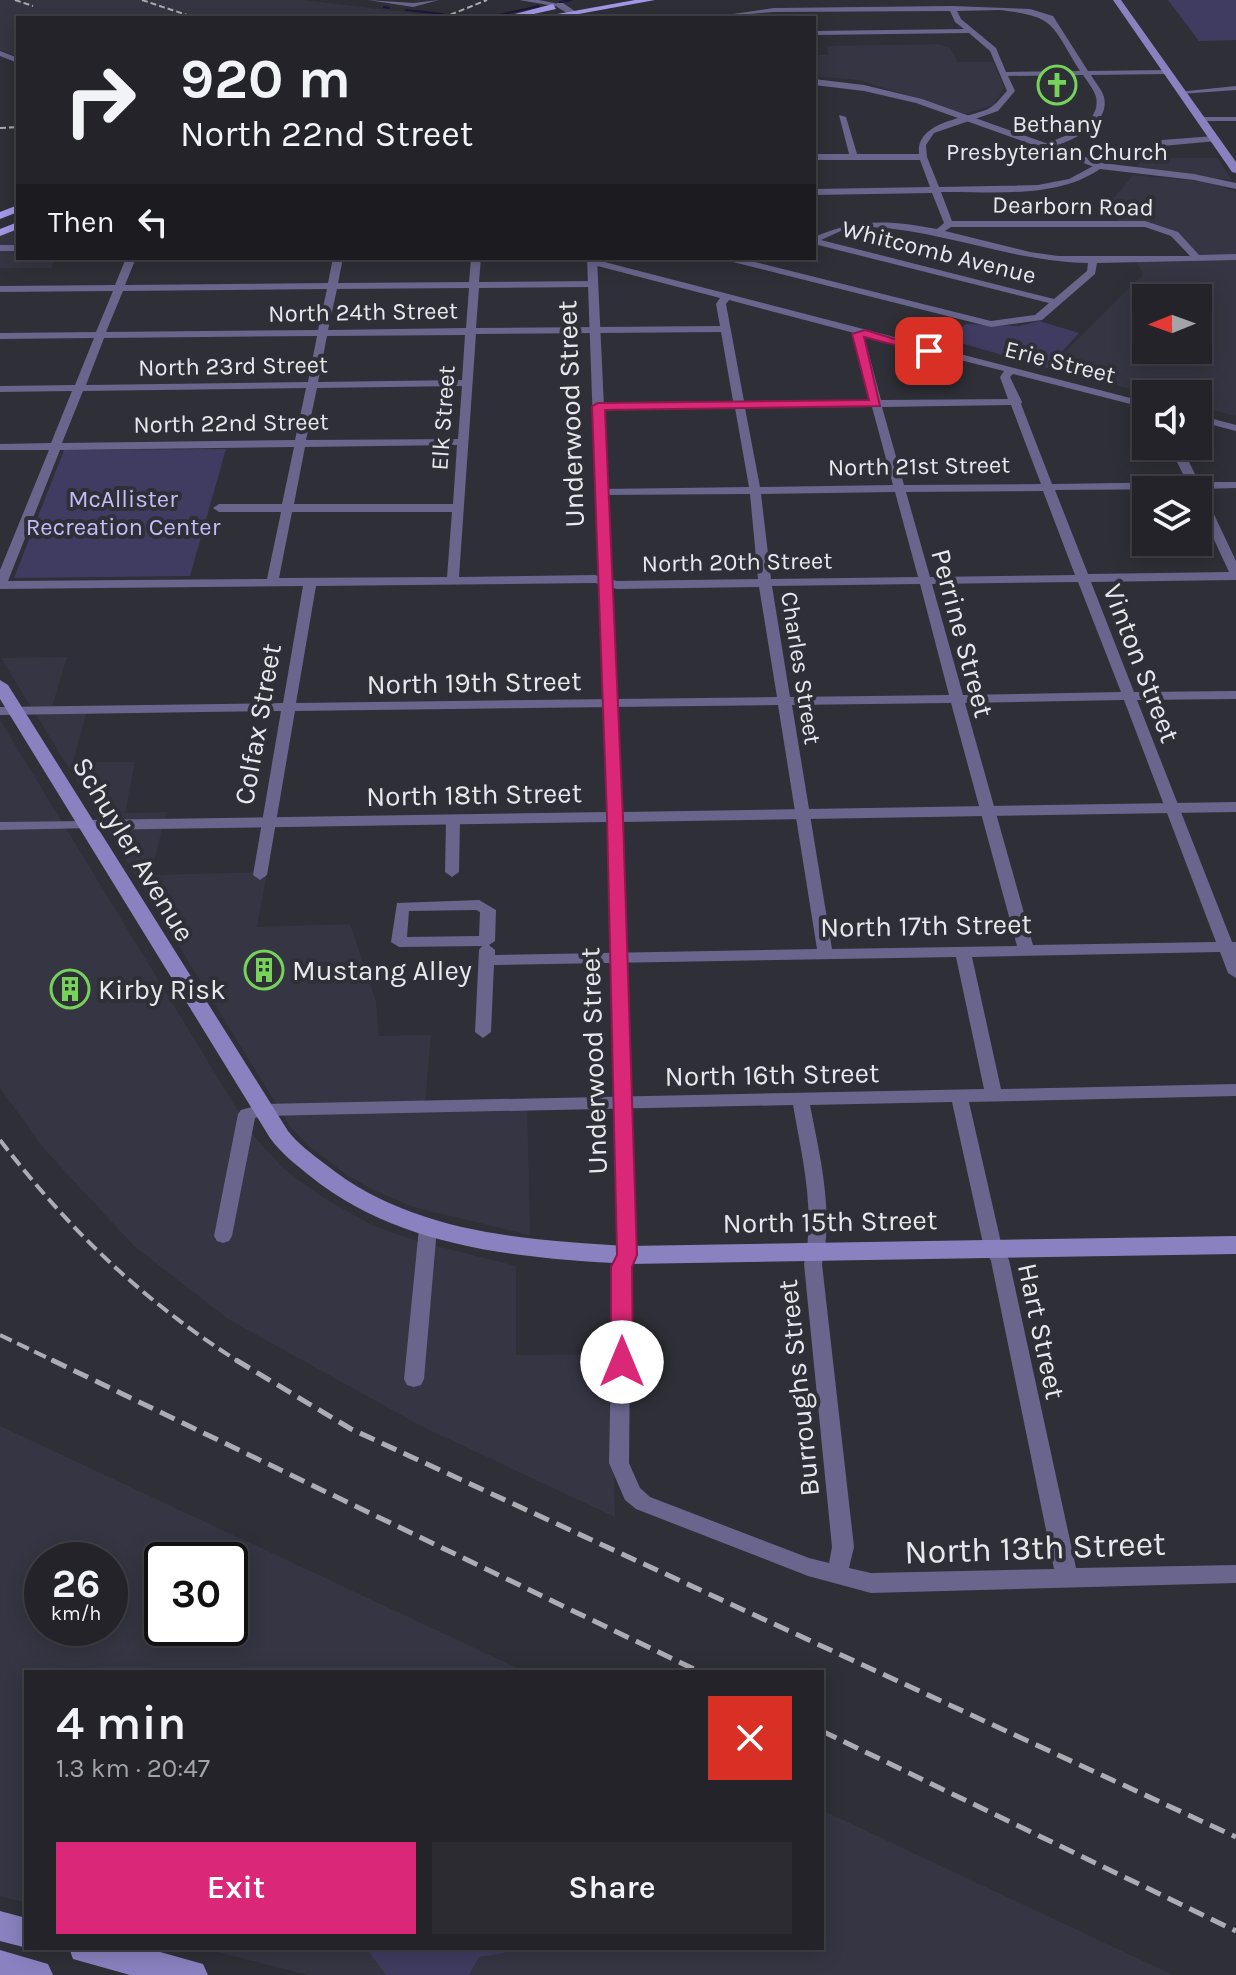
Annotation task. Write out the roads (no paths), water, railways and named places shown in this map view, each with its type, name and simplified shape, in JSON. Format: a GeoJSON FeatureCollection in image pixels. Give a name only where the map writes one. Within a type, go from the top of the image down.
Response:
{"type":"FeatureCollection","features":[{"type":"Feature","properties":{"kind":"main road"},"geometry":{"type":"LineString","coordinates":[[513,16],[601,0]]}},
{"type":"Feature","properties":{"kind":"main road"},"geometry":{"type":"LineString","coordinates":[[576,14],[651,0]]}},
{"type":"Feature","properties":{"kind":"main road"},"geometry":{"type":"LineString","coordinates":[[1117,0],[1236,170]]}},
{"type":"Feature","properties":{"kind":"main road","name":"Schuyler Avenue"},"geometry":{"type":"LineString","coordinates":[[0,685],[8,711],[87,825],[286,1144],[326,1179],[369,1204],[428,1228]]}},
{"type":"Feature","properties":{"kind":"main road","name":"North 15th Street"},"geometry":{"type":"LineString","coordinates":[[428,1228],[522,1250],[627,1255],[1236,1245]]}},
{"type":"Feature","properties":{"kind":"main road"},"geometry":{"type":"LineString","coordinates":[[0,1926],[24,1932]]}},
{"type":"Feature","properties":{"kind":"main road"},"geometry":{"type":"LineString","coordinates":[[92,1950],[192,1975]]}},
{"type":"Feature","properties":{"kind":"main road"},"geometry":{"type":"LineString","coordinates":[[0,1966],[37,1975]]}},
{"type":"Feature","properties":{"kind":"street"},"geometry":{"type":"LineString","coordinates":[[372,0],[413,5],[435,0]]}},
{"type":"Feature","properties":{"kind":"street"},"geometry":{"type":"LineString","coordinates":[[523,0],[560,5],[576,14]]}},
{"type":"Feature","properties":{"kind":"street"},"geometry":{"type":"LineString","coordinates":[[725,16],[774,10],[952,8],[1017,9],[1050,18],[1102,103],[1096,119],[1079,132],[1010,156]]}},
{"type":"Feature","properties":{"kind":"street"},"geometry":{"type":"LineString","coordinates":[[938,232],[949,224],[934,190],[922,145],[931,131],[995,109],[1011,91],[990,47],[958,20],[952,8]]}},
{"type":"Feature","properties":{"kind":"street"},"geometry":{"type":"LineString","coordinates":[[816,33],[971,31]]}},
{"type":"Feature","properties":{"kind":"street"},"geometry":{"type":"LineString","coordinates":[[1005,74],[1167,72]]}},
{"type":"Feature","properties":{"kind":"street"},"geometry":{"type":"LineString","coordinates":[[816,82],[885,92],[1100,166],[1194,177],[1236,186]]}},
{"type":"Feature","properties":{"kind":"street"},"geometry":{"type":"LineString","coordinates":[[1181,92],[1236,88]]}},
{"type":"Feature","properties":{"kind":"street"},"geometry":{"type":"LineString","coordinates":[[842,117],[854,158]]}},
{"type":"Feature","properties":{"kind":"street"},"geometry":{"type":"LineString","coordinates":[[1200,119],[1236,119]]}},
{"type":"Feature","properties":{"kind":"street"},"geometry":{"type":"LineString","coordinates":[[1162,143],[1214,139]]}},
{"type":"Feature","properties":{"kind":"street"},"geometry":{"type":"LineString","coordinates":[[816,157],[923,157]]}},
{"type":"Feature","properties":{"kind":"street"},"geometry":{"type":"LineString","coordinates":[[816,192],[1055,185],[1072,181],[1100,166]]}},
{"type":"Feature","properties":{"kind":"street","name":"Dearborn Road"},"geometry":{"type":"LineString","coordinates":[[949,224],[1145,224],[1183,237],[1196,258]]}},
{"type":"Feature","properties":{"kind":"street"},"geometry":{"type":"LineString","coordinates":[[816,240],[829,230],[845,227],[906,226],[1054,259],[1236,257]]}},
{"type":"Feature","properties":{"kind":"street","name":"Whitcomb Avenue"},"geometry":{"type":"LineString","coordinates":[[816,242],[1055,302]]}},
{"type":"Feature","properties":{"kind":"street"},"geometry":{"type":"LineString","coordinates":[[0,585],[130,260]]}},
{"type":"Feature","properties":{"kind":"street"},"geometry":{"type":"LineString","coordinates":[[272,583],[338,260]]}},
{"type":"Feature","properties":{"kind":"street","name":"Elk Street"},"geometry":{"type":"LineString","coordinates":[[453,580],[476,260]]}},
{"type":"Feature","properties":{"kind":"street","name":"Underwood Street"},"geometry":{"type":"LineString","coordinates":[[592,260],[615,818],[627,1255],[622,1267],[619,1463],[632,1494],[643,1503],[723,1536],[837,1576]]}},
{"type":"Feature","properties":{"kind":"street","name":"Erie Street"},"geometry":{"type":"LineString","coordinates":[[592,260],[1009,372],[1132,402]]}},
{"type":"Feature","properties":{"kind":"street"},"geometry":{"type":"LineString","coordinates":[[736,260],[973,322],[1025,322],[1038,318],[1092,272],[1093,260]]}},
{"type":"Feature","properties":{"kind":"street"},"geometry":{"type":"LineString","coordinates":[[0,289],[593,284]]}},
{"type":"Feature","properties":{"kind":"street","name":"Charles Street"},"geometry":{"type":"LineString","coordinates":[[726,297],[721,304],[755,490],[765,583],[825,952]]}},
{"type":"Feature","properties":{"kind":"street","name":"North 24th Street"},"geometry":{"type":"LineString","coordinates":[[0,336],[726,329]]}},
{"type":"Feature","properties":{"kind":"street","name":"Perrine Street"},"geometry":{"type":"LineString","coordinates":[[865,333],[858,334],[1026,950]]}},
{"type":"Feature","properties":{"kind":"street","name":"Vinton Street"},"geometry":{"type":"LineString","coordinates":[[1009,372],[1005,377],[1128,696],[1231,947],[1236,973]]}},
{"type":"Feature","properties":{"kind":"street","name":"North 23rd Street"},"geometry":{"type":"LineString","coordinates":[[0,389],[467,383]]}},
{"type":"Feature","properties":{"kind":"street"},"geometry":{"type":"LineString","coordinates":[[598,406],[1017,402]]}},
{"type":"Feature","properties":{"kind":"street"},"geometry":{"type":"LineString","coordinates":[[1212,422],[1236,428]]}},
{"type":"Feature","properties":{"kind":"street","name":"North 22nd Street"},"geometry":{"type":"LineString","coordinates":[[0,447],[463,442]]}},
{"type":"Feature","properties":{"kind":"street","name":"North 21st Street"},"geometry":{"type":"LineString","coordinates":[[1212,487],[1236,485]]}},
{"type":"Feature","properties":{"kind":"street","name":"North 21st Street"},"geometry":{"type":"LineString","coordinates":[[602,492],[1132,488]]}},
{"type":"Feature","properties":{"kind":"street"},"geometry":{"type":"LineString","coordinates":[[219,508],[458,508]]}},
{"type":"Feature","properties":{"kind":"street"},"geometry":{"type":"LineString","coordinates":[[1212,522],[1236,575]]}},
{"type":"Feature","properties":{"kind":"street","name":"North 20th Street"},"geometry":{"type":"LineString","coordinates":[[0,585],[595,579],[605,583],[765,583],[1236,575]]}},
{"type":"Feature","properties":{"kind":"street","name":"Colfax Street"},"geometry":{"type":"LineString","coordinates":[[260,875],[310,582]]}},
{"type":"Feature","properties":{"kind":"street","name":"North 19th Street"},"geometry":{"type":"LineString","coordinates":[[8,711],[1236,695]]}},
{"type":"Feature","properties":{"kind":"street","name":"North 18th Street"},"geometry":{"type":"LineString","coordinates":[[0,826],[1236,807]]}},
{"type":"Feature","properties":{"kind":"street"},"geometry":{"type":"LineString","coordinates":[[452,872],[453,820]]}},
{"type":"Feature","properties":{"kind":"street"},"geometry":{"type":"LineString","coordinates":[[483,1032],[487,960],[488,910],[479,905],[402,906],[399,942],[487,941]]}},
{"type":"Feature","properties":{"kind":"street","name":"North 17th Street"},"geometry":{"type":"LineString","coordinates":[[487,960],[1231,947]]}},
{"type":"Feature","properties":{"kind":"street"},"geometry":{"type":"LineString","coordinates":[[963,952],[994,1096]]}},
{"type":"Feature","properties":{"kind":"street","name":"North 16th Street"},"geometry":{"type":"LineString","coordinates":[[262,1110],[1236,1090]]}},
{"type":"Feature","properties":{"kind":"street","name":"Hart Street"},"geometry":{"type":"LineString","coordinates":[[959,1096],[993,1248],[1000,1260],[1067,1578]]}},
{"type":"Feature","properties":{"kind":"street","name":"Burroughs Street"},"geometry":{"type":"LineString","coordinates":[[801,1100],[813,1169],[819,1237],[814,1251],[843,1547],[837,1576]]}},
{"type":"Feature","properties":{"kind":"street"},"geometry":{"type":"LineString","coordinates":[[223,1236],[247,1114],[262,1110]]}},
{"type":"Feature","properties":{"kind":"street"},"geometry":{"type":"LineString","coordinates":[[414,1379],[428,1228]]}},
{"type":"Feature","properties":{"kind":"street","name":"North 13th Street"},"geometry":{"type":"LineString","coordinates":[[837,1576],[871,1583],[1236,1574]]}},
{"type":"Feature","properties":{"kind":"waterway"},"geometry":{"type":"LineString","coordinates":[[560,2],[571,0]]}},
{"type":"Feature","properties":{"kind":"waterway"},"geometry":{"type":"LineString","coordinates":[[495,16],[539,6]]}},
{"type":"Feature","properties":{"kind":"waterway"},"geometry":{"type":"LineString","coordinates":[[384,7],[389,8]]}},
{"type":"Feature","properties":{"kind":"waterway"},"geometry":{"type":"LineString","coordinates":[[406,10],[443,14]]}},
{"type":"Feature","properties":{"kind":"waterway"},"geometry":{"type":"LineString","coordinates":[[458,15],[466,16]]}},
{"type":"Feature","properties":{"kind":"railway"},"geometry":{"type":"LineString","coordinates":[[15,0],[33,6]]}},
{"type":"Feature","properties":{"kind":"railway"},"geometry":{"type":"LineString","coordinates":[[142,0],[190,16]]}},
{"type":"Feature","properties":{"kind":"railway"},"geometry":{"type":"LineString","coordinates":[[447,16],[487,0]]}},
{"type":"Feature","properties":{"kind":"railway"},"geometry":{"type":"LineString","coordinates":[[0,128],[16,127]]}},
{"type":"Feature","properties":{"kind":"railway"},"geometry":{"type":"LineString","coordinates":[[0,1140],[54,1205],[109,1262],[170,1314],[237,1360]]}},
{"type":"Feature","properties":{"kind":"railway"},"geometry":{"type":"LineString","coordinates":[[0,1335],[56,1362]]}},
{"type":"Feature","properties":{"kind":"railway"},"geometry":{"type":"LineString","coordinates":[[52,1360],[696,1670]]}},
{"type":"Feature","properties":{"kind":"railway"},"geometry":{"type":"LineString","coordinates":[[237,1360],[351,1429],[1236,1837]]}},
{"type":"Feature","properties":{"kind":"railway"},"geometry":{"type":"LineString","coordinates":[[824,1732],[1236,1931]]}},
{"type":"Feature","properties":{"kind":"place","name":"Bethany Presbyterian Church"},"geometry":{"type":"Point","coordinates":[1057,85]}},
{"type":"Feature","properties":{"kind":"place","name":"Mustang Alley"},"geometry":{"type":"Point","coordinates":[264,970]}},
{"type":"Feature","properties":{"kind":"place","name":"Kirby Risk"},"geometry":{"type":"Point","coordinates":[70,989]}},
{"type":"Feature","properties":{"kind":"park label","name":"McAllister Recreation Center"},"geometry":{"type":"Point","coordinates":[123,513]}}]}
